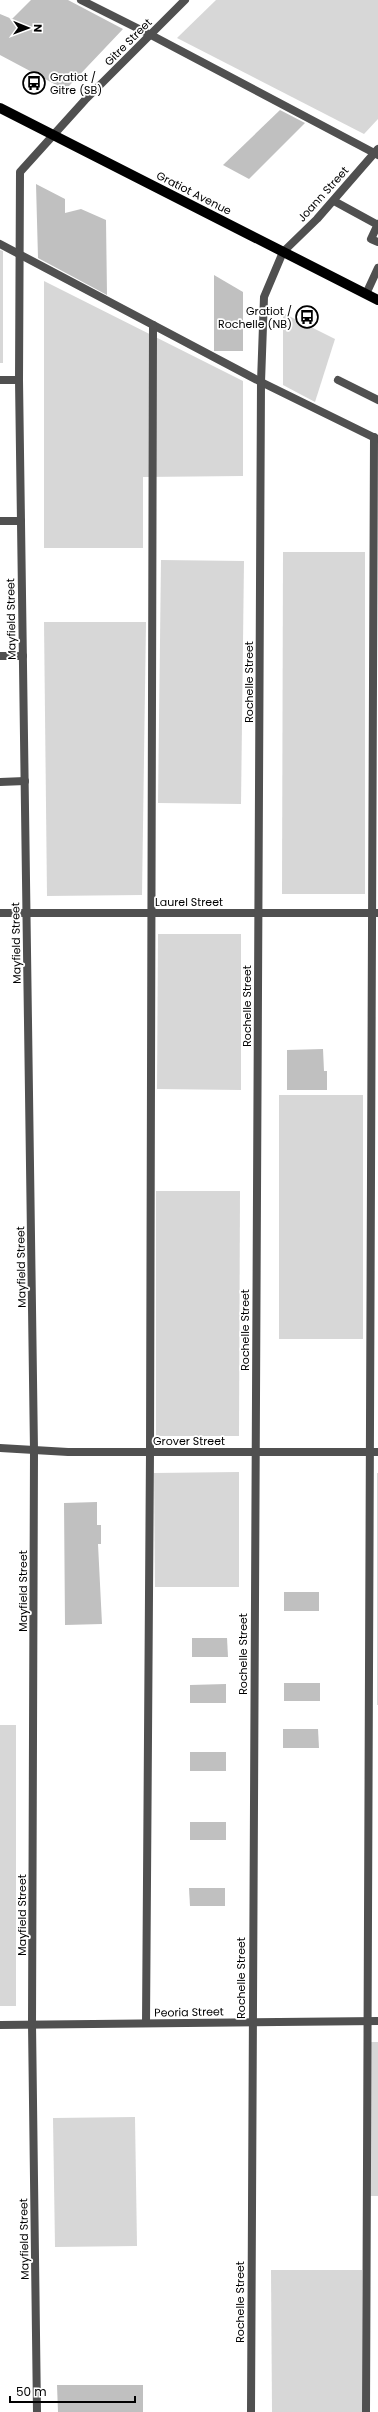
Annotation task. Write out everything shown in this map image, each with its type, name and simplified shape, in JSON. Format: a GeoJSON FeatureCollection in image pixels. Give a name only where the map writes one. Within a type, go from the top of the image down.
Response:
{"type":"FeatureCollection","features":[{"type":"Feature","properties":{"kind":"main road","name":"Gratiot Avenue"},"geometry":{"type":"LineString","coordinates":[[0,108],[378,300]]}},
{"type":"Feature","properties":{"kind":"street"},"geometry":{"type":"LineString","coordinates":[[81,0],[377,153]]}},
{"type":"Feature","properties":{"kind":"street","name":"Gitre Street"},"geometry":{"type":"LineString","coordinates":[[54,135],[85,100],[185,0]]}},
{"type":"Feature","properties":{"kind":"street","name":"Mayfield Street"},"geometry":{"type":"LineString","coordinates":[[37,2412],[32,2024],[34,1450],[18,253],[20,172],[54,135]]}},
{"type":"Feature","properties":{"kind":"street","name":"Joann Street"},"geometry":{"type":"LineString","coordinates":[[283,252],[334,201],[377,153]]}},
{"type":"Feature","properties":{"kind":"street"},"geometry":{"type":"LineString","coordinates":[[334,201],[378,224],[371,239],[378,242]]}},
{"type":"Feature","properties":{"kind":"street"},"geometry":{"type":"LineString","coordinates":[[0,244],[261,382],[376,438],[374,1452],[367,2022],[366,2412]]}},
{"type":"Feature","properties":{"kind":"street","name":"Rochelle Street"},"geometry":{"type":"LineString","coordinates":[[251,2412],[261,382],[264,297],[283,252]]}},
{"type":"Feature","properties":{"kind":"street"},"geometry":{"type":"LineString","coordinates":[[366,294],[378,268]]}},
{"type":"Feature","properties":{"kind":"street"},"geometry":{"type":"LineString","coordinates":[[146,2023],[150,1452],[153,325]]}},
{"type":"Feature","properties":{"kind":"street"},"geometry":{"type":"LineString","coordinates":[[0,380],[19,380]]}},
{"type":"Feature","properties":{"kind":"street"},"geometry":{"type":"LineString","coordinates":[[338,380],[378,400]]}},
{"type":"Feature","properties":{"kind":"street"},"geometry":{"type":"LineString","coordinates":[[0,521],[21,521]]}},
{"type":"Feature","properties":{"kind":"street"},"geometry":{"type":"LineString","coordinates":[[0,656],[23,656]]}},
{"type":"Feature","properties":{"kind":"street"},"geometry":{"type":"LineString","coordinates":[[0,782],[25,782]]}},
{"type":"Feature","properties":{"kind":"street","name":"Laurel Street"},"geometry":{"type":"LineString","coordinates":[[0,913],[376,913]]}},
{"type":"Feature","properties":{"kind":"street","name":"Grover Street"},"geometry":{"type":"LineString","coordinates":[[0,1448],[150,1452],[374,1452]]}},
{"type":"Feature","properties":{"kind":"street","name":"Peoria Street"},"geometry":{"type":"LineString","coordinates":[[0,2024],[378,2022]]}},
{"type":"Feature","properties":{"kind":"shaded area"},"geometry":{"type":"Polygon","coordinates":[[[216,0],[378,0],[378,119],[364,134],[177,38],[216,0]]]}},
{"type":"Feature","properties":{"kind":"shaded area"},"geometry":{"type":"Polygon","coordinates":[[[0,250],[3,251],[3,363],[0,363],[0,250]]]}},
{"type":"Feature","properties":{"kind":"shaded area"},"geometry":{"type":"Polygon","coordinates":[[[44,281],[243,381],[243,476],[143,477],[143,548],[44,548],[44,281]]]}},
{"type":"Feature","properties":{"kind":"shaded area"},"geometry":{"type":"Polygon","coordinates":[[[283,313],[335,339],[315,402],[283,385],[283,313]]]}},
{"type":"Feature","properties":{"kind":"shaded area"},"geometry":{"type":"Polygon","coordinates":[[[283,552],[365,552],[365,894],[282,894],[283,552]]]}},
{"type":"Feature","properties":{"kind":"shaded area"},"geometry":{"type":"Polygon","coordinates":[[[161,560],[244,561],[241,804],[158,803],[161,560]]]}},
{"type":"Feature","properties":{"kind":"shaded area"},"geometry":{"type":"Polygon","coordinates":[[[44,622],[146,622],[142,895],[47,896],[44,622]]]}},
{"type":"Feature","properties":{"kind":"shaded area"},"geometry":{"type":"Polygon","coordinates":[[[158,934],[241,934],[241,1090],[157,1089],[158,934]]]}},
{"type":"Feature","properties":{"kind":"shaded area"},"geometry":{"type":"Polygon","coordinates":[[[279,1095],[363,1095],[363,1339],[279,1339],[279,1095]]]}},
{"type":"Feature","properties":{"kind":"shaded area"},"geometry":{"type":"Polygon","coordinates":[[[156,1191],[240,1191],[239,1436],[156,1436],[156,1191]]]}},
{"type":"Feature","properties":{"kind":"shaded area"},"geometry":{"type":"Polygon","coordinates":[[[239,1472],[239,1587],[155,1587],[154,1473],[239,1472]]]}},
{"type":"Feature","properties":{"kind":"shaded area"},"geometry":{"type":"Polygon","coordinates":[[[378,1473],[378,1705],[377,1705],[378,1473]]]}},
{"type":"Feature","properties":{"kind":"shaded area"},"geometry":{"type":"Polygon","coordinates":[[[0,1725],[16,1725],[16,2006],[0,2006],[0,1725]]]}},
{"type":"Feature","properties":{"kind":"shaded area"},"geometry":{"type":"Polygon","coordinates":[[[366,2042],[378,2042],[378,2196],[366,2196],[366,2042]]]}},
{"type":"Feature","properties":{"kind":"shaded area"},"geometry":{"type":"Polygon","coordinates":[[[135,2117],[137,2246],[55,2247],[53,2118],[135,2117]]]}},
{"type":"Feature","properties":{"kind":"shaded area"},"geometry":{"type":"Polygon","coordinates":[[[271,2270],[362,2270],[362,2412],[272,2412],[271,2270]]]}},
{"type":"Feature","properties":{"kind":"building"},"geometry":{"type":"Polygon","coordinates":[[[31,0],[68,0],[123,29],[69,86],[62,88],[0,55],[0,14],[12,19],[31,0]]]}},
{"type":"Feature","properties":{"kind":"building"},"geometry":{"type":"Polygon","coordinates":[[[280,110],[305,123],[249,179],[223,165],[280,110]]]}},
{"type":"Feature","properties":{"kind":"building"},"geometry":{"type":"Polygon","coordinates":[[[36,184],[65,199],[65,213],[81,209],[106,220],[107,295],[38,258],[36,184]]]}},
{"type":"Feature","properties":{"kind":"building"},"geometry":{"type":"Polygon","coordinates":[[[214,275],[243,292],[243,351],[214,351],[214,275]]]}},
{"type":"Feature","properties":{"kind":"building"},"geometry":{"type":"Polygon","coordinates":[[[323,1049],[324,1071],[327,1071],[327,1090],[287,1090],[287,1050],[323,1049]]]}},
{"type":"Feature","properties":{"kind":"building"},"geometry":{"type":"Polygon","coordinates":[[[97,1502],[97,1525],[101,1525],[101,1544],[98,1544],[102,1624],[65,1625],[64,1503],[97,1502]]]}},
{"type":"Feature","properties":{"kind":"building"},"geometry":{"type":"Polygon","coordinates":[[[284,1592],[319,1592],[319,1611],[284,1611],[284,1592]]]}},
{"type":"Feature","properties":{"kind":"building"},"geometry":{"type":"Polygon","coordinates":[[[192,1638],[227,1638],[228,1657],[192,1657],[192,1638]]]}},
{"type":"Feature","properties":{"kind":"building"},"geometry":{"type":"Polygon","coordinates":[[[284,1683],[320,1683],[320,1701],[284,1701],[284,1683]]]}},
{"type":"Feature","properties":{"kind":"building"},"geometry":{"type":"Polygon","coordinates":[[[226,1684],[226,1703],[190,1703],[190,1685],[226,1684]]]}},
{"type":"Feature","properties":{"kind":"building"},"geometry":{"type":"Polygon","coordinates":[[[283,1729],[318,1729],[319,1748],[283,1748],[283,1729]]]}},
{"type":"Feature","properties":{"kind":"building"},"geometry":{"type":"Polygon","coordinates":[[[190,1752],[226,1752],[226,1771],[190,1771],[190,1752]]]}},
{"type":"Feature","properties":{"kind":"building"},"geometry":{"type":"Polygon","coordinates":[[[190,1822],[226,1822],[226,1840],[190,1840],[190,1822]]]}},
{"type":"Feature","properties":{"kind":"building"},"geometry":{"type":"Polygon","coordinates":[[[189,1888],[225,1888],[225,1906],[190,1906],[189,1888]]]}},
{"type":"Feature","properties":{"kind":"building"},"geometry":{"type":"Polygon","coordinates":[[[57,2385],[143,2385],[143,2412],[58,2412],[57,2385]]]}},
{"type":"Feature","properties":{"kind":"place","name":"Gratiot / Gitre (SB)"},"geometry":{"type":"Point","coordinates":[34,83]}},
{"type":"Feature","properties":{"kind":"place","name":"Gratiot / Rochelle (NB)"},"geometry":{"type":"Point","coordinates":[307,317]}}]}
